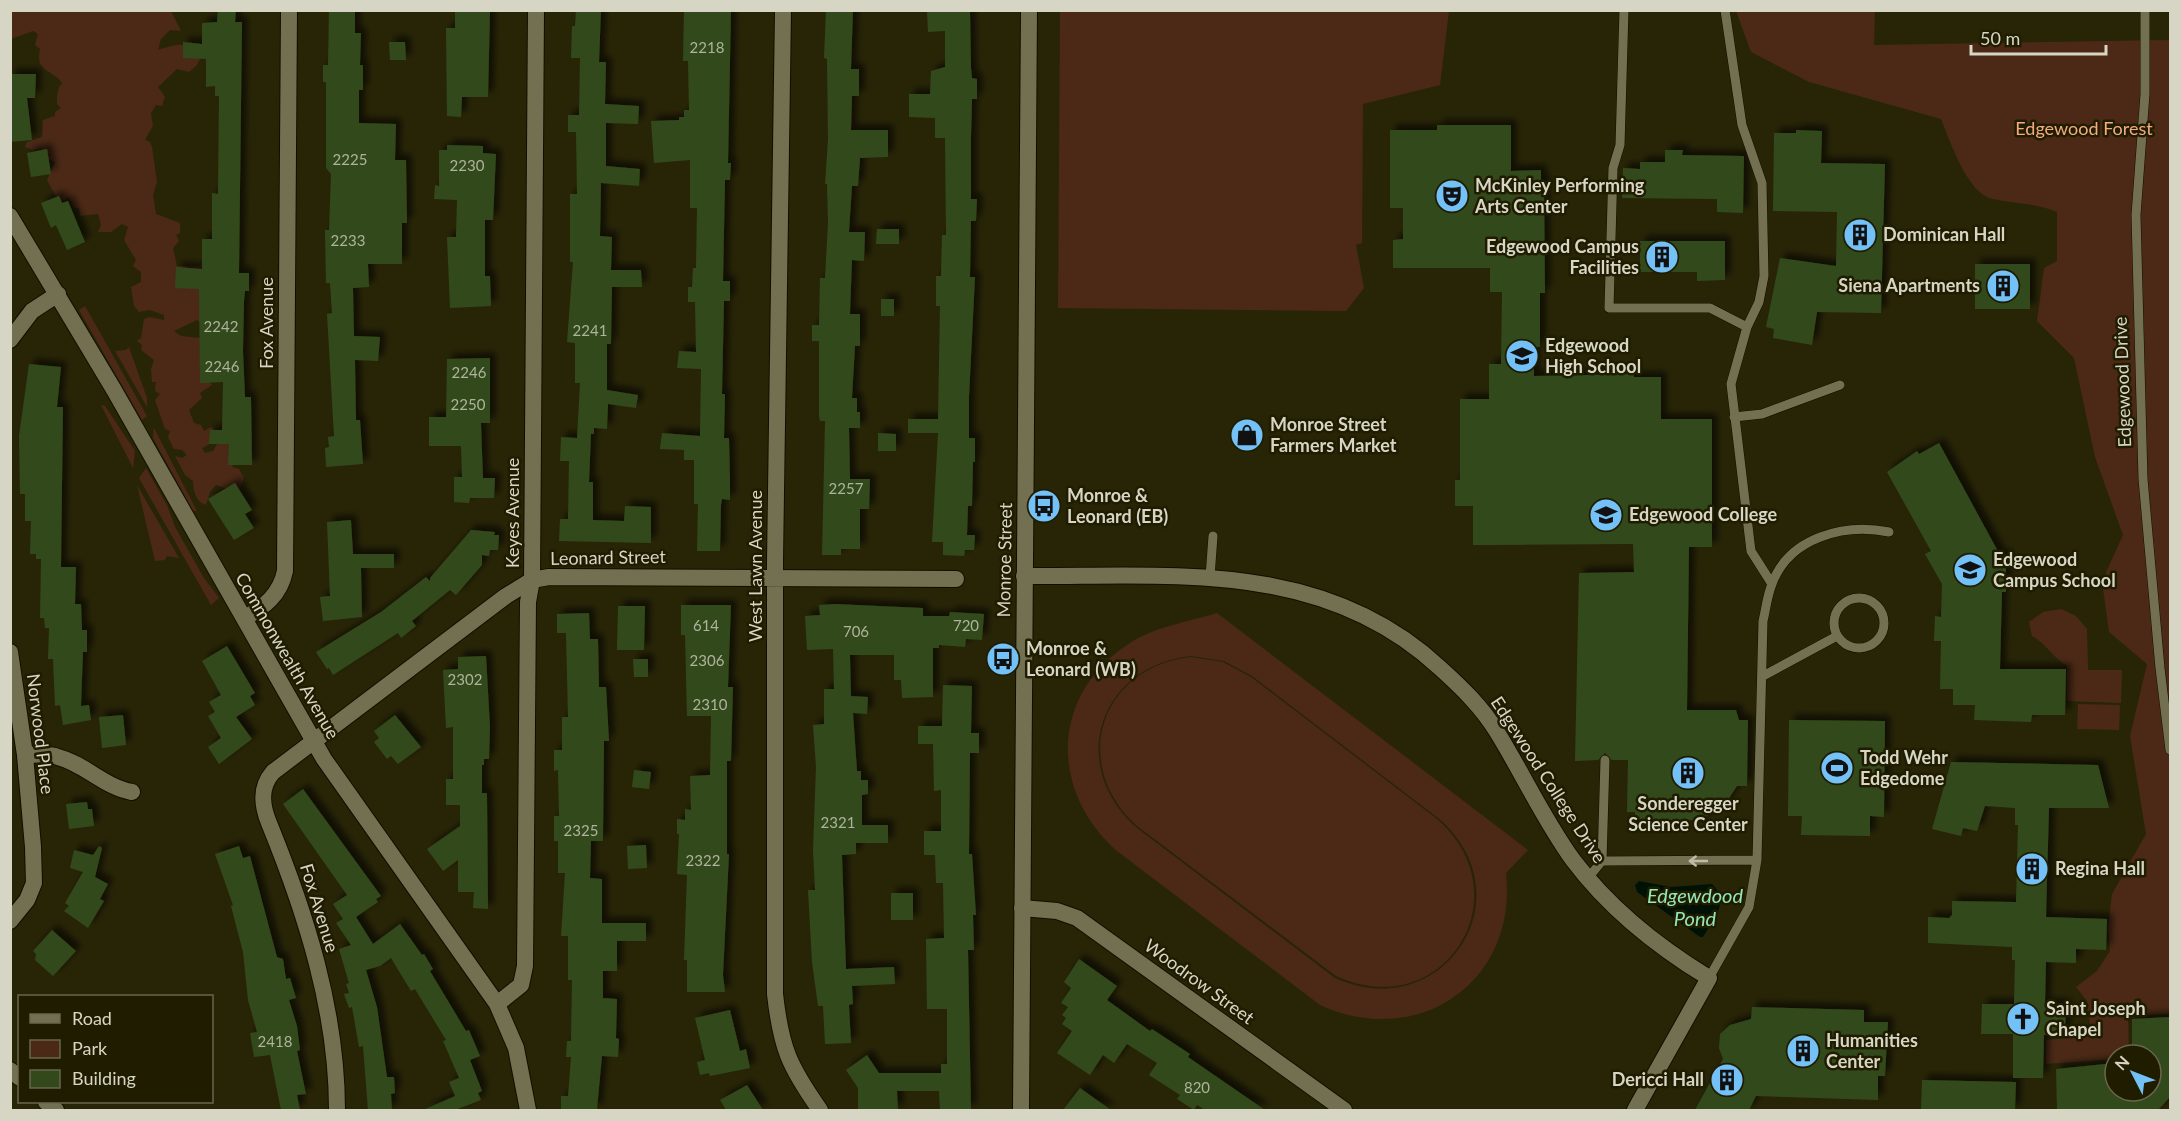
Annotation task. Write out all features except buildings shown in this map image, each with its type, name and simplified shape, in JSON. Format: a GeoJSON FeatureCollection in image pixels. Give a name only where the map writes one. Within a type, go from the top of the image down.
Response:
{"type":"FeatureCollection","features":[{"type":"Feature","properties":{"kind":"street","name":"Fox Avenue"},"geometry":{"type":"LineString","coordinates":[[245,618],[272,599],[280,586],[285,570],[289,10]]}},
{"type":"Feature","properties":{"kind":"street","name":"Keyes Avenue"},"geometry":{"type":"LineString","coordinates":[[497,1004],[516,990],[524,976],[528,602],[532,580],[536,10]]}},
{"type":"Feature","properties":{"kind":"street","name":"West Lawn Avenue"},"geometry":{"type":"LineString","coordinates":[[783,10],[775,576],[775,994],[779,1034],[785,1053],[794,1073],[820,1110]]}},
{"type":"Feature","properties":{"kind":"street","name":"Monroe Street"},"geometry":{"type":"LineString","coordinates":[[1021,1110],[1029,10]]}},
{"type":"Feature","properties":{"kind":"street","name":"Commonwealth Avenue"},"geometry":{"type":"LineString","coordinates":[[10,216],[58,294],[314,742],[379,840],[497,1004],[510,1029],[516,1048],[528,1110]]}},
{"type":"Feature","properties":{"kind":"street"},"geometry":{"type":"LineString","coordinates":[[10,340],[32,311],[58,294]]}},
{"type":"Feature","properties":{"kind":"street","name":"Leonard Street"},"geometry":{"type":"LineString","coordinates":[[314,742],[506,596],[532,580],[549,577],[775,576],[956,579]]}},
{"type":"Feature","properties":{"kind":"street","name":"Edgewood College Drive"},"geometry":{"type":"LineString","coordinates":[[1024,576],[1210,578],[1257,582],[1314,594],[1349,607],[1421,650],[1467,692],[1496,729],[1553,829],[1588,878],[1632,922],[1709,978]]}},
{"type":"Feature","properties":{"kind":"street","name":"Norwood Place"},"geometry":{"type":"LineString","coordinates":[[10,652],[13,689],[24,755],[33,847],[34,883],[27,900],[10,921]]}},
{"type":"Feature","properties":{"kind":"street","name":"Fox Avenue"},"geometry":{"type":"LineString","coordinates":[[314,742],[270,776],[264,786],[263,803],[308,928],[329,1022],[337,1110]]}},
{"type":"Feature","properties":{"kind":"street"},"geometry":{"type":"LineString","coordinates":[[24,755],[43,754],[61,757],[107,783],[132,792]]}},
{"type":"Feature","properties":{"kind":"street","name":"Woodrow Street"},"geometry":{"type":"LineString","coordinates":[[1022,909],[1057,911],[1077,918],[1344,1110]]}},
{"type":"Feature","properties":{"kind":"street"},"geometry":{"type":"LineString","coordinates":[[1635,1110],[1709,978]]}},
{"type":"Feature","properties":{"kind":"lane"},"geometry":{"type":"LineString","coordinates":[[1624,10],[1620,145],[1613,168],[1609,308],[1710,308],[1747,327]]}},
{"type":"Feature","properties":{"kind":"lane"},"geometry":{"type":"LineString","coordinates":[[1725,10],[1742,125],[1762,183],[1764,276],[1759,302],[1747,327],[1731,384],[1751,551],[1772,584]]}},
{"type":"Feature","properties":{"kind":"lane","name":"Edgewood Drive"},"geometry":{"type":"LineString","coordinates":[[2145,10],[2145,94],[2136,215],[2143,479],[2160,668],[2170,750]]}},
{"type":"Feature","properties":{"kind":"lane"},"geometry":{"type":"LineString","coordinates":[[1734,417],[1762,414],[1840,385]]}},
{"type":"Feature","properties":{"kind":"lane"},"geometry":{"type":"LineString","coordinates":[[1709,978],[1749,907],[1757,860],[1763,621],[1772,584],[1790,558],[1815,539],[1844,529],[1873,529],[1889,532]]}},
{"type":"Feature","properties":{"kind":"lane"},"geometry":{"type":"LineString","coordinates":[[1210,578],[1213,536]]}},
{"type":"Feature","properties":{"kind":"lane"},"geometry":{"type":"LineString","coordinates":[[1866,599],[1880,609],[1884,624],[1882,632],[1872,644],[1864,648],[1849,646],[1837,636],[1834,628],[1837,611],[1850,600],[1866,599]]}},
{"type":"Feature","properties":{"kind":"lane"},"geometry":{"type":"LineString","coordinates":[[1763,676],[1837,636]]}},
{"type":"Feature","properties":{"kind":"lane"},"geometry":{"type":"LineString","coordinates":[[1588,878],[1602,861],[1605,760]]}},
{"type":"Feature","properties":{"kind":"lane"},"geometry":{"type":"LineString","coordinates":[[1602,861],[1757,860]]}},
{"type":"Feature","properties":{"kind":"green space"},"geometry":{"type":"Polygon","coordinates":[[[11,11],[171,11],[181,31],[170,30],[161,39],[158,50],[185,45],[202,54],[197,65],[189,72],[177,69],[158,87],[165,97],[162,106],[156,105],[151,113],[153,126],[145,140],[150,142],[152,147],[157,182],[153,195],[156,214],[180,223],[180,233],[176,235],[179,241],[173,248],[177,266],[199,266],[203,263],[206,328],[197,320],[174,331],[181,336],[211,339],[205,374],[212,385],[200,393],[202,398],[189,410],[194,423],[201,425],[204,431],[211,427],[218,433],[212,443],[202,448],[205,453],[213,451],[220,439],[233,444],[235,462],[232,467],[239,469],[244,478],[241,487],[235,492],[216,485],[210,492],[206,505],[197,499],[193,481],[185,475],[175,456],[182,458],[187,455],[182,450],[174,449],[168,437],[170,431],[165,429],[155,400],[160,394],[155,391],[156,382],[152,382],[151,369],[154,360],[141,350],[142,345],[137,341],[141,338],[144,319],[150,317],[164,320],[164,315],[150,310],[139,312],[134,306],[131,287],[141,282],[141,272],[133,266],[136,260],[124,240],[128,227],[122,224],[111,232],[98,232],[101,225],[98,214],[80,216],[79,208],[75,208],[68,197],[64,201],[58,200],[47,180],[55,162],[44,157],[41,148],[33,150],[25,147],[27,142],[42,137],[43,120],[55,116],[55,112],[61,108],[57,104],[57,99],[62,83],[45,70],[40,63],[40,49],[35,45],[38,34],[33,31],[11,39],[11,11]]]}},
{"type":"Feature","properties":{"kind":"green space"},"geometry":{"type":"Polygon","coordinates":[[[1060,11],[1449,11],[1440,85],[1363,104],[1362,243],[1356,245],[1364,288],[1346,311],[1058,308],[1060,11]]]}},
{"type":"Feature","properties":{"kind":"green space","name":"Edgewood Forest"},"geometry":{"type":"Polygon","coordinates":[[[1736,11],[1875,11],[1874,45],[2170,40],[2170,1014],[2128,1016],[2129,1043],[2103,1043],[2103,1060],[2046,1064],[2046,1040],[2068,1038],[2090,1025],[2087,1001],[2076,987],[2097,971],[2110,951],[2108,926],[2112,894],[2146,834],[2130,736],[2147,664],[2109,632],[2102,581],[2123,535],[2095,457],[2074,358],[2037,321],[2044,268],[2057,261],[2057,212],[2034,205],[1993,199],[1984,195],[1968,178],[1961,166],[1941,119],[1809,82],[1751,52],[1736,11]]]}},
{"type":"Feature","properties":{"kind":"green space"},"geometry":{"type":"Polygon","coordinates":[[[85,306],[147,416],[142,420],[79,310],[85,306]]]}},
{"type":"Feature","properties":{"kind":"green space"},"geometry":{"type":"Polygon","coordinates":[[[129,347],[147,398],[147,407],[115,351],[126,350],[129,347]]]}},
{"type":"Feature","properties":{"kind":"green space"},"geometry":{"type":"Polygon","coordinates":[[[101,405],[105,406],[135,451],[133,468],[101,405]]]}},
{"type":"Feature","properties":{"kind":"green space"},"geometry":{"type":"Polygon","coordinates":[[[154,428],[197,511],[193,511],[153,438],[154,428]]]}},
{"type":"Feature","properties":{"kind":"green space"},"geometry":{"type":"Polygon","coordinates":[[[146,468],[167,505],[175,527],[204,578],[219,598],[211,605],[139,478],[146,468]]]}},
{"type":"Feature","properties":{"kind":"green space"},"geometry":{"type":"Polygon","coordinates":[[[137,485],[179,558],[167,556],[165,560],[155,561],[137,485]]]}},
{"type":"Feature","properties":{"kind":"green space"},"geometry":{"type":"Polygon","coordinates":[[[2061,609],[2076,616],[2087,629],[2088,670],[2122,670],[2121,703],[2067,701],[2067,666],[2032,636],[2029,622],[2043,612],[2061,609]]]}},
{"type":"Feature","properties":{"kind":"green space"},"geometry":{"type":"Polygon","coordinates":[[[1217,613],[1528,850],[1506,873],[1505,912],[1496,946],[1478,975],[1454,997],[1425,1012],[1392,1019],[1357,1017],[1320,1005],[1117,851],[1095,827],[1079,801],[1070,773],[1068,745],[1072,717],[1084,690],[1102,666],[1137,639],[1159,629],[1217,613]],[[1191,656],[1159,664],[1134,678],[1115,698],[1103,722],[1099,749],[1103,776],[1115,803],[1137,828],[1335,978],[1374,988],[1410,984],[1439,969],[1462,945],[1474,915],[1476,882],[1464,849],[1438,818],[1252,676],[1224,661],[1191,656]]]}},
{"type":"Feature","properties":{"kind":"green space"},"geometry":{"type":"Polygon","coordinates":[[[1191,657],[1223,662],[1251,677],[1437,819],[1462,850],[1473,883],[1472,915],[1460,945],[1438,968],[1409,983],[1375,986],[1336,976],[1137,826],[1116,802],[1104,775],[1100,748],[1104,722],[1116,699],[1135,679],[1160,665],[1191,657]]]}},
{"type":"Feature","properties":{"kind":"green space"},"geometry":{"type":"Polygon","coordinates":[[[2078,704],[2120,705],[2119,730],[2077,729],[2078,704]]]}},
{"type":"Feature","properties":{"kind":"water","name":"Edgewdood Pond"},"geometry":{"type":"Polygon","coordinates":[[[1639,881],[1671,887],[1712,884],[1720,897],[1720,904],[1715,918],[1703,937],[1637,892],[1635,885],[1639,881]]]}},
{"type":"Feature","properties":{"kind":"place","name":"McKinley Performing Arts Center"},"geometry":{"type":"Point","coordinates":[1452,196]}},
{"type":"Feature","properties":{"kind":"place","name":"Dominican Hall"},"geometry":{"type":"Point","coordinates":[1860,235]}},
{"type":"Feature","properties":{"kind":"place","name":"Edgewood Campus Facilities"},"geometry":{"type":"Point","coordinates":[1662,257]}},
{"type":"Feature","properties":{"kind":"place","name":"Siena Apartments"},"geometry":{"type":"Point","coordinates":[2003,286]}},
{"type":"Feature","properties":{"kind":"place","name":"Edgewood High School"},"geometry":{"type":"Point","coordinates":[1522,356]}},
{"type":"Feature","properties":{"kind":"place","name":"Monroe Street Farmers Market"},"geometry":{"type":"Point","coordinates":[1247,435]}},
{"type":"Feature","properties":{"kind":"place","name":"Monroe & Leonard (EB)"},"geometry":{"type":"Point","coordinates":[1044,506]}},
{"type":"Feature","properties":{"kind":"place","name":"Edgewood College"},"geometry":{"type":"Point","coordinates":[1606,515]}},
{"type":"Feature","properties":{"kind":"place","name":"Edgewood Campus School"},"geometry":{"type":"Point","coordinates":[1970,570]}},
{"type":"Feature","properties":{"kind":"place","name":"Monroe & Leonard (WB)"},"geometry":{"type":"Point","coordinates":[1003,659]}},
{"type":"Feature","properties":{"kind":"place","name":"Todd Wehr Edgedome"},"geometry":{"type":"Point","coordinates":[1837,768]}},
{"type":"Feature","properties":{"kind":"place","name":"Sonderegger Science Center"},"geometry":{"type":"Point","coordinates":[1688,773]}},
{"type":"Feature","properties":{"kind":"place","name":"Regina Hall"},"geometry":{"type":"Point","coordinates":[2032,869]}},
{"type":"Feature","properties":{"kind":"place","name":"Saint Joseph Chapel"},"geometry":{"type":"Point","coordinates":[2023,1019]}},
{"type":"Feature","properties":{"kind":"place","name":"Humanities Center"},"geometry":{"type":"Point","coordinates":[1803,1051]}},
{"type":"Feature","properties":{"kind":"place","name":"Dericci Hall"},"geometry":{"type":"Point","coordinates":[1727,1080]}}]}
